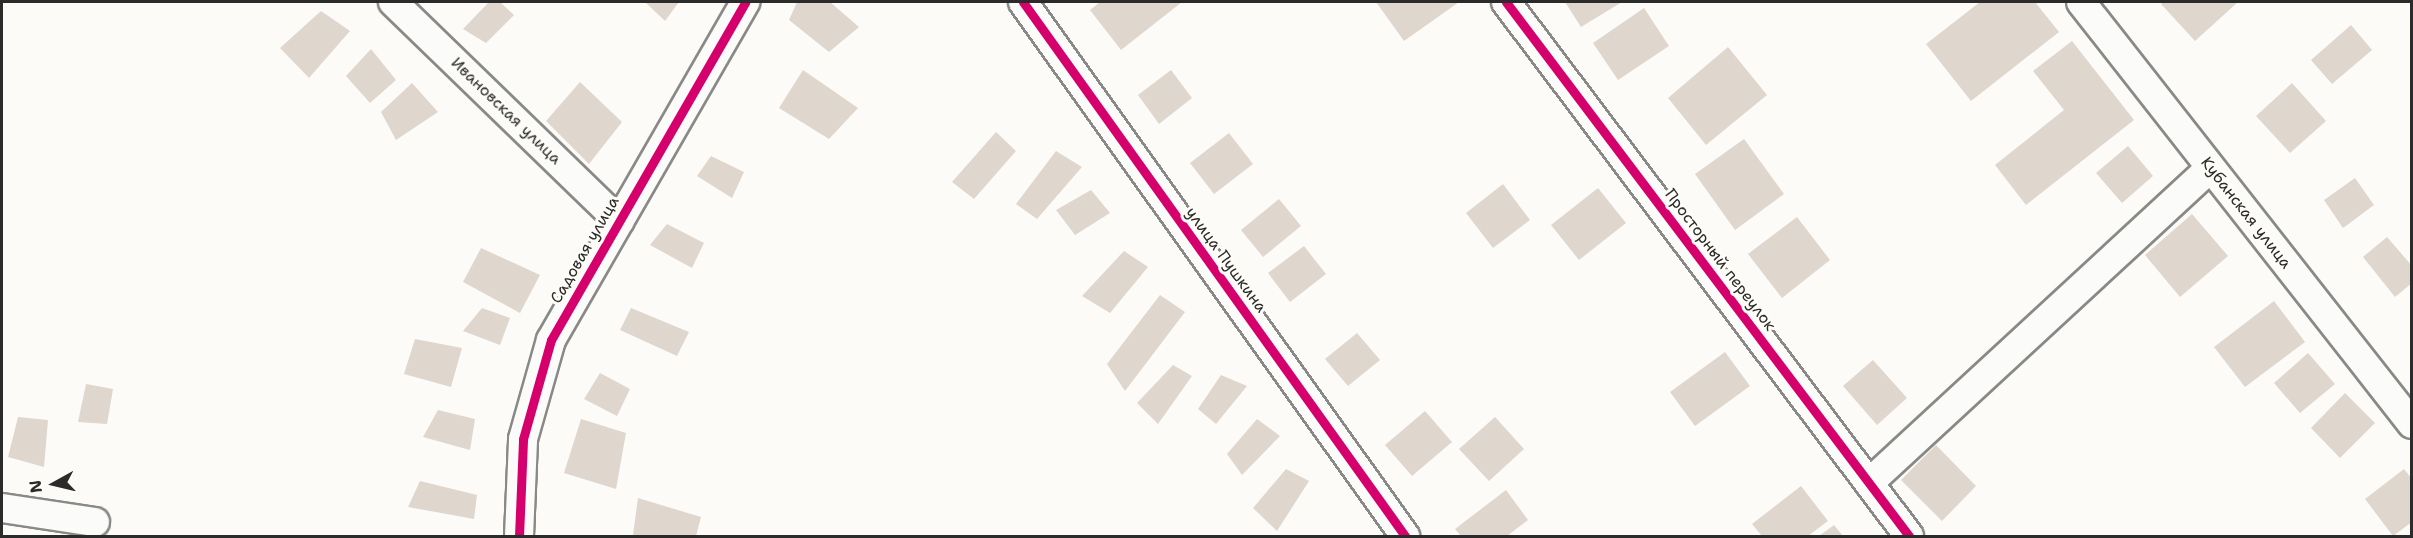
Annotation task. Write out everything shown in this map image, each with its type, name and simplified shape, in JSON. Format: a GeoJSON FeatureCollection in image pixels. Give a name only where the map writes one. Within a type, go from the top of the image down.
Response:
{"type":"FeatureCollection","features":[{"type":"Feature","properties":{"kind":"street","name":"Ивановская улица"},"geometry":{"type":"LineString","coordinates":[[393,2],[619,221]]}},
{"type":"Feature","properties":{"kind":"street","name":"Садовая улица"},"geometry":{"type":"LineString","coordinates":[[519,537],[523,440],[551,340],[745,2]]}},
{"type":"Feature","properties":{"kind":"street","name":"улица Пушкина"},"geometry":{"type":"LineString","coordinates":[[1023,2],[1405,537]]}},
{"type":"Feature","properties":{"kind":"street","name":"Просторный переулок"},"geometry":{"type":"LineString","coordinates":[[1506,2],[1909,537]]}},
{"type":"Feature","properties":{"kind":"street","name":"Кубанская улица"},"geometry":{"type":"LineString","coordinates":[[2081,2],[2412,424]]}},
{"type":"Feature","properties":{"kind":"street"},"geometry":{"type":"LineString","coordinates":[[1869,483],[2210,168]]}},
{"type":"Feature","properties":{"kind":"street"},"geometry":{"type":"LineString","coordinates":[[2,508],[94,522]]}},
{"type":"Feature","properties":{"kind":"building"},"geometry":{"type":"Polygon","coordinates":[[[489,2],[500,2],[514,15],[486,43],[463,29],[489,2]]]}},
{"type":"Feature","properties":{"kind":"building"},"geometry":{"type":"Polygon","coordinates":[[[645,2],[679,2],[665,21],[645,2]]]}},
{"type":"Feature","properties":{"kind":"building"},"geometry":{"type":"Polygon","coordinates":[[[797,2],[830,2],[859,27],[829,52],[789,20],[797,2]]]}},
{"type":"Feature","properties":{"kind":"building"},"geometry":{"type":"Polygon","coordinates":[[[1100,2],[1182,2],[1121,50],[1090,10],[1100,2]]]}},
{"type":"Feature","properties":{"kind":"building"},"geometry":{"type":"Polygon","coordinates":[[[1376,2],[1459,2],[1404,41],[1376,2]]]}},
{"type":"Feature","properties":{"kind":"building"},"geometry":{"type":"Polygon","coordinates":[[[1565,2],[1622,2],[1581,27],[1565,2]]]}},
{"type":"Feature","properties":{"kind":"building"},"geometry":{"type":"Polygon","coordinates":[[[1980,2],[2035,2],[2059,32],[1971,101],[1926,44],[1980,2]]]}},
{"type":"Feature","properties":{"kind":"building"},"geometry":{"type":"Polygon","coordinates":[[[2164,2],[2238,2],[2195,41],[2161,4],[2164,2]]]}},
{"type":"Feature","properties":{"kind":"building"},"geometry":{"type":"Polygon","coordinates":[[[1644,8],[1669,46],[1618,80],[1593,43],[1644,8]]]}},
{"type":"Feature","properties":{"kind":"building"},"geometry":{"type":"Polygon","coordinates":[[[321,11],[350,31],[309,78],[280,48],[321,11]]]}},
{"type":"Feature","properties":{"kind":"building"},"geometry":{"type":"Polygon","coordinates":[[[2351,25],[2372,50],[2332,84],[2311,60],[2351,25]]]}},
{"type":"Feature","properties":{"kind":"building"},"geometry":{"type":"Polygon","coordinates":[[[2072,41],[2134,120],[2026,205],[1995,165],[2064,110],[2033,71],[2072,41]]]}},
{"type":"Feature","properties":{"kind":"building"},"geometry":{"type":"Polygon","coordinates":[[[1728,47],[1767,95],[1706,145],[1668,98],[1728,47]]]}},
{"type":"Feature","properties":{"kind":"building"},"geometry":{"type":"Polygon","coordinates":[[[371,49],[396,80],[370,103],[346,76],[371,49]]]}},
{"type":"Feature","properties":{"kind":"building"},"geometry":{"type":"Polygon","coordinates":[[[803,70],[858,108],[829,139],[779,108],[803,70]]]}},
{"type":"Feature","properties":{"kind":"building"},"geometry":{"type":"Polygon","coordinates":[[[1171,70],[1192,98],[1159,124],[1138,95],[1171,70]]]}},
{"type":"Feature","properties":{"kind":"building"},"geometry":{"type":"Polygon","coordinates":[[[580,82],[622,122],[589,164],[546,121],[580,82]]]}},
{"type":"Feature","properties":{"kind":"building"},"geometry":{"type":"Polygon","coordinates":[[[412,83],[438,112],[396,140],[381,112],[412,83]]]}},
{"type":"Feature","properties":{"kind":"building"},"geometry":{"type":"Polygon","coordinates":[[[2292,83],[2326,121],[2290,153],[2256,116],[2292,83]]]}},
{"type":"Feature","properties":{"kind":"building"},"geometry":{"type":"Polygon","coordinates":[[[996,132],[1016,151],[974,199],[952,182],[996,132]]]}},
{"type":"Feature","properties":{"kind":"building"},"geometry":{"type":"Polygon","coordinates":[[[1229,133],[1253,164],[1214,194],[1190,163],[1229,133]]]}},
{"type":"Feature","properties":{"kind":"building"},"geometry":{"type":"Polygon","coordinates":[[[1744,139],[1784,194],[1735,230],[1695,174],[1744,139]]]}},
{"type":"Feature","properties":{"kind":"building"},"geometry":{"type":"Polygon","coordinates":[[[2128,146],[2153,176],[2122,203],[2096,173],[2128,146]]]}},
{"type":"Feature","properties":{"kind":"building"},"geometry":{"type":"Polygon","coordinates":[[[1056,151],[1082,167],[1037,219],[1016,204],[1056,151]]]}},
{"type":"Feature","properties":{"kind":"building"},"geometry":{"type":"Polygon","coordinates":[[[711,156],[744,172],[732,198],[697,176],[711,156]]]}},
{"type":"Feature","properties":{"kind":"building"},"geometry":{"type":"Polygon","coordinates":[[[2355,178],[2374,205],[2343,228],[2324,200],[2355,178]]]}},
{"type":"Feature","properties":{"kind":"building"},"geometry":{"type":"Polygon","coordinates":[[[1503,184],[1530,220],[1493,248],[1466,213],[1503,184]]]}},
{"type":"Feature","properties":{"kind":"building"},"geometry":{"type":"Polygon","coordinates":[[[1598,188],[1626,223],[1579,260],[1551,225],[1598,188]]]}},
{"type":"Feature","properties":{"kind":"building"},"geometry":{"type":"Polygon","coordinates":[[[1091,190],[1110,213],[1075,235],[1056,210],[1091,190]]]}},
{"type":"Feature","properties":{"kind":"building"},"geometry":{"type":"Polygon","coordinates":[[[1279,199],[1301,226],[1263,257],[1241,230],[1279,199]]]}},
{"type":"Feature","properties":{"kind":"building"},"geometry":{"type":"Polygon","coordinates":[[[2192,214],[2228,256],[2180,297],[2145,255],[2192,214]]]}},
{"type":"Feature","properties":{"kind":"building"},"geometry":{"type":"Polygon","coordinates":[[[1797,217],[1830,260],[1782,298],[1748,254],[1797,217]]]}},
{"type":"Feature","properties":{"kind":"building"},"geometry":{"type":"Polygon","coordinates":[[[667,224],[704,243],[692,268],[650,245],[667,224]]]}},
{"type":"Feature","properties":{"kind":"building"},"geometry":{"type":"Polygon","coordinates":[[[2387,237],[2412,266],[2412,283],[2395,297],[2363,257],[2387,237]]]}},
{"type":"Feature","properties":{"kind":"building"},"geometry":{"type":"Polygon","coordinates":[[[1304,246],[1326,274],[1290,302],[1268,273],[1304,246]]]}},
{"type":"Feature","properties":{"kind":"building"},"geometry":{"type":"Polygon","coordinates":[[[481,248],[540,275],[520,313],[463,282],[481,248]]]}},
{"type":"Feature","properties":{"kind":"building"},"geometry":{"type":"Polygon","coordinates":[[[1124,251],[1148,267],[1110,313],[1082,296],[1124,251]]]}},
{"type":"Feature","properties":{"kind":"building"},"geometry":{"type":"Polygon","coordinates":[[[1160,295],[1185,312],[1125,391],[1107,364],[1160,295]]]}},
{"type":"Feature","properties":{"kind":"building"},"geometry":{"type":"Polygon","coordinates":[[[2274,301],[2305,342],[2245,387],[2214,347],[2274,301]]]}},
{"type":"Feature","properties":{"kind":"building"},"geometry":{"type":"Polygon","coordinates":[[[482,308],[510,318],[500,345],[463,331],[482,308]]]}},
{"type":"Feature","properties":{"kind":"building"},"geometry":{"type":"Polygon","coordinates":[[[631,308],[689,332],[677,356],[620,330],[631,308]]]}},
{"type":"Feature","properties":{"kind":"building"},"geometry":{"type":"Polygon","coordinates":[[[1357,333],[1380,360],[1348,386],[1325,359],[1357,333]]]}},
{"type":"Feature","properties":{"kind":"building"},"geometry":{"type":"Polygon","coordinates":[[[415,339],[462,348],[451,387],[404,374],[415,339]]]}},
{"type":"Feature","properties":{"kind":"building"},"geometry":{"type":"Polygon","coordinates":[[[1725,352],[1750,386],[1695,426],[1670,392],[1725,352]]]}},
{"type":"Feature","properties":{"kind":"building"},"geometry":{"type":"Polygon","coordinates":[[[2308,353],[2335,384],[2300,413],[2274,383],[2308,353]]]}},
{"type":"Feature","properties":{"kind":"building"},"geometry":{"type":"Polygon","coordinates":[[[1873,360],[1907,398],[1877,425],[1843,386],[1873,360]]]}},
{"type":"Feature","properties":{"kind":"building"},"geometry":{"type":"Polygon","coordinates":[[[1173,365],[1192,376],[1158,424],[1137,403],[1173,365]]]}},
{"type":"Feature","properties":{"kind":"building"},"geometry":{"type":"Polygon","coordinates":[[[600,373],[630,389],[617,416],[584,399],[600,373]]]}},
{"type":"Feature","properties":{"kind":"building"},"geometry":{"type":"Polygon","coordinates":[[[1221,375],[1247,386],[1216,424],[1198,409],[1221,375]]]}},
{"type":"Feature","properties":{"kind":"building"},"geometry":{"type":"Polygon","coordinates":[[[86,384],[113,389],[107,424],[78,422],[86,384]]]}},
{"type":"Feature","properties":{"kind":"building"},"geometry":{"type":"Polygon","coordinates":[[[2345,393],[2375,423],[2340,458],[2311,428],[2345,393]]]}},
{"type":"Feature","properties":{"kind":"building"},"geometry":{"type":"Polygon","coordinates":[[[438,410],[475,419],[470,450],[423,437],[438,410]]]}},
{"type":"Feature","properties":{"kind":"building"},"geometry":{"type":"Polygon","coordinates":[[[1425,411],[1452,442],[1412,476],[1385,445],[1425,411]]]}},
{"type":"Feature","properties":{"kind":"building"},"geometry":{"type":"Polygon","coordinates":[[[18,417],[48,420],[44,467],[8,457],[18,417]]]}},
{"type":"Feature","properties":{"kind":"building"},"geometry":{"type":"Polygon","coordinates":[[[1495,417],[1524,449],[1489,481],[1459,449],[1495,417]]]}},
{"type":"Feature","properties":{"kind":"building"},"geometry":{"type":"Polygon","coordinates":[[[581,419],[626,433],[616,489],[564,473],[581,419]]]}},
{"type":"Feature","properties":{"kind":"building"},"geometry":{"type":"Polygon","coordinates":[[[1257,419],[1280,436],[1242,475],[1227,454],[1257,419]]]}},
{"type":"Feature","properties":{"kind":"building"},"geometry":{"type":"Polygon","coordinates":[[[1936,445],[1976,486],[1942,521],[1901,480],[1936,445]]]}},
{"type":"Feature","properties":{"kind":"building"},"geometry":{"type":"Polygon","coordinates":[[[1286,469],[1309,481],[1277,531],[1253,508],[1286,469]]]}},
{"type":"Feature","properties":{"kind":"building"},"geometry":{"type":"Polygon","coordinates":[[[2404,469],[2412,479],[2412,522],[2393,536],[2365,499],[2404,469]]]}},
{"type":"Feature","properties":{"kind":"building"},"geometry":{"type":"Polygon","coordinates":[[[420,481],[477,495],[474,519],[408,507],[420,481]]]}},
{"type":"Feature","properties":{"kind":"building"},"geometry":{"type":"Polygon","coordinates":[[[1801,486],[1828,521],[1808,536],[1762,536],[1752,524],[1801,486]]]}},
{"type":"Feature","properties":{"kind":"building"},"geometry":{"type":"Polygon","coordinates":[[[1506,490],[1528,520],[1507,536],[1461,536],[1455,529],[1506,490]]]}},
{"type":"Feature","properties":{"kind":"building"},"geometry":{"type":"Polygon","coordinates":[[[638,498],[701,517],[696,536],[633,535],[638,498]]]}},
{"type":"Feature","properties":{"kind":"building"},"geometry":{"type":"Polygon","coordinates":[[[1834,525],[1843,536],[1819,536],[1834,525]]]}},
{"type":"Feature","properties":{"kind":"cycle path"},"geometry":{"type":"LineString","coordinates":[[519,536],[523,439],[551,340],[745,2]]}},
{"type":"Feature","properties":{"kind":"cycle path"},"geometry":{"type":"LineString","coordinates":[[1023,2],[1405,536]]}},
{"type":"Feature","properties":{"kind":"cycle path"},"geometry":{"type":"LineString","coordinates":[[1506,2],[1909,536]]}}]}
